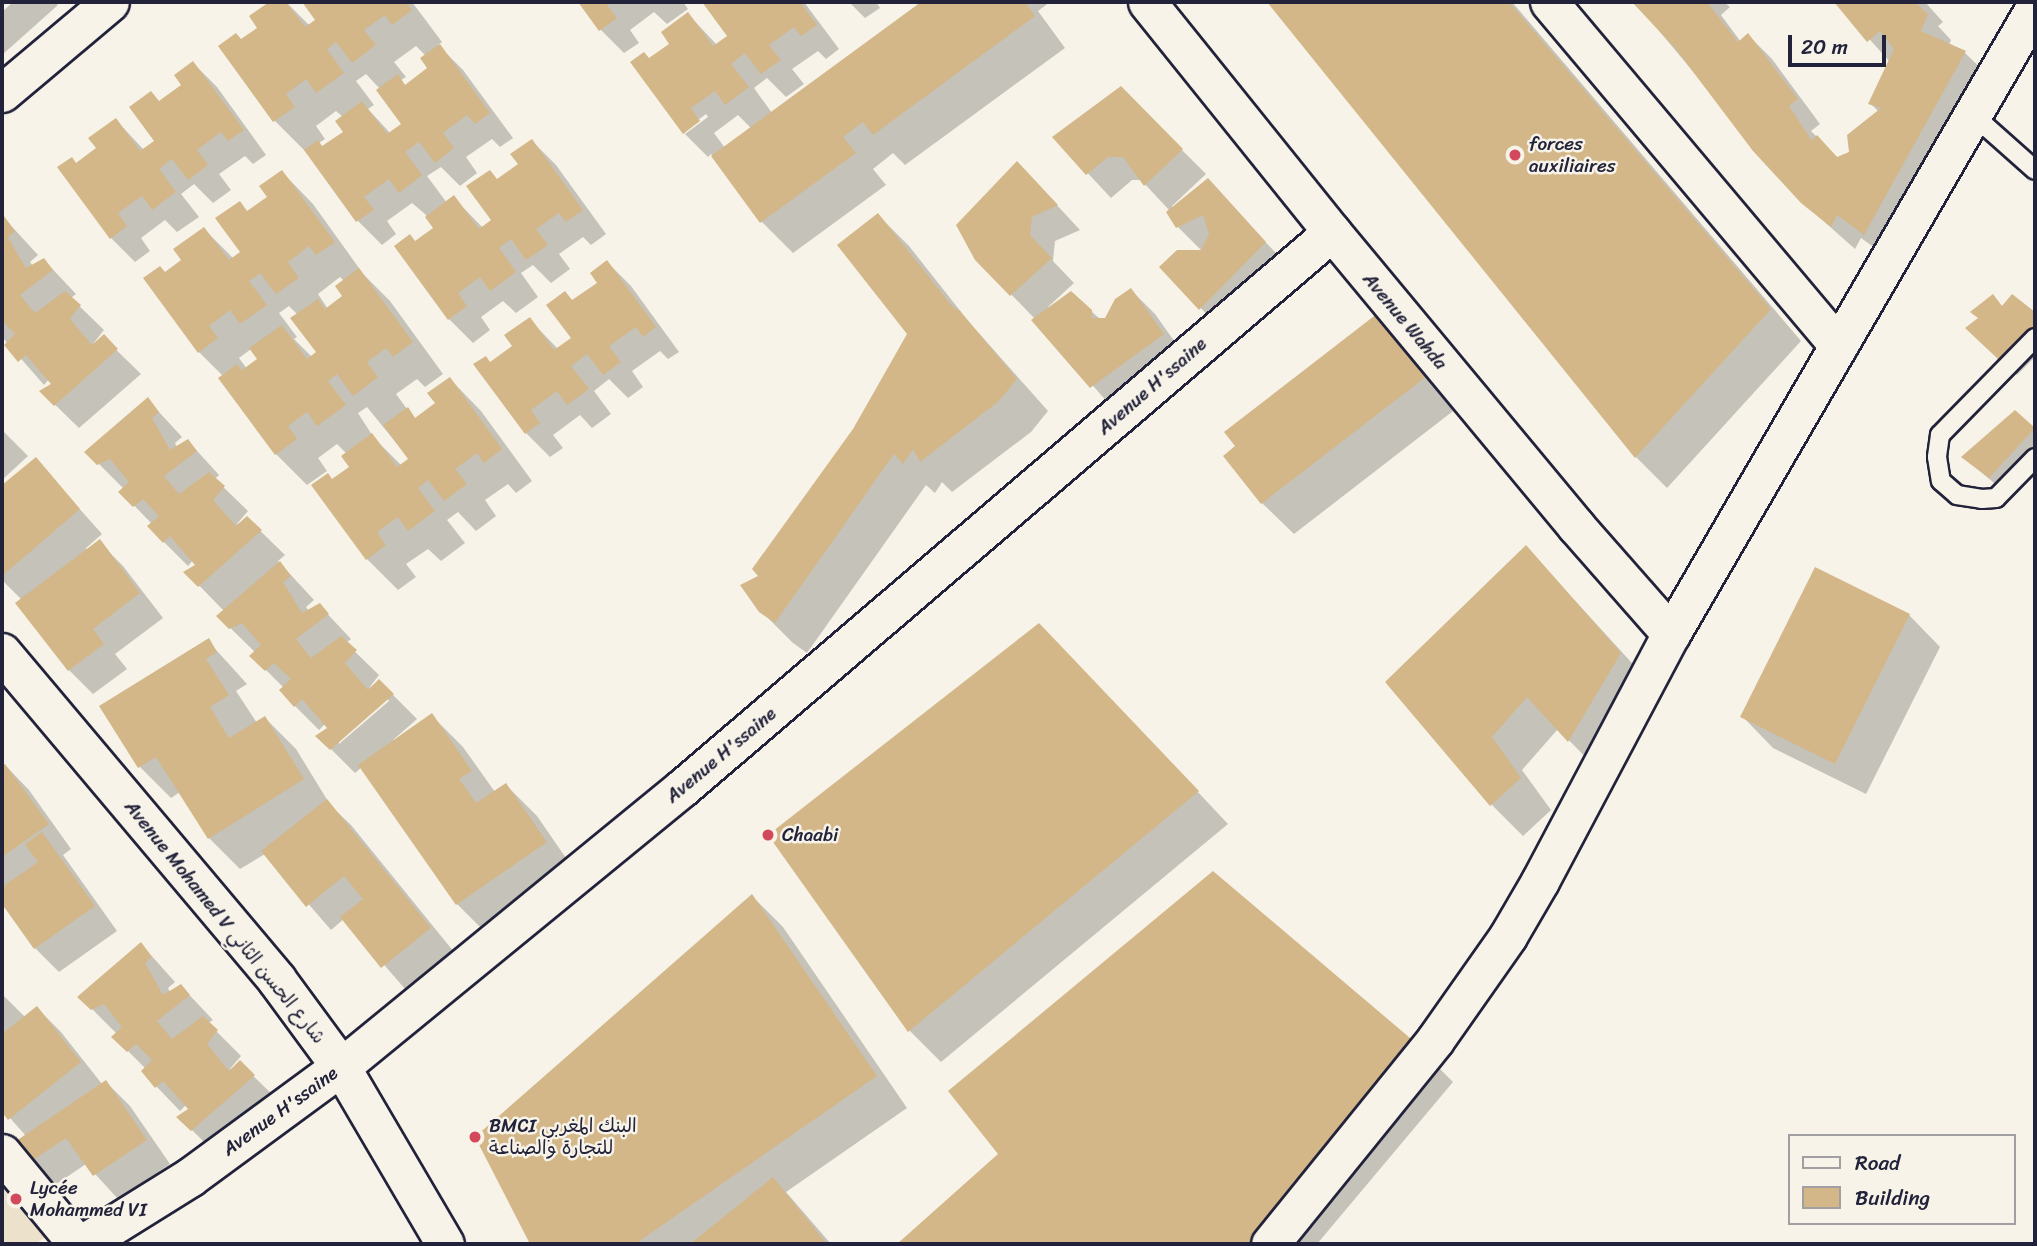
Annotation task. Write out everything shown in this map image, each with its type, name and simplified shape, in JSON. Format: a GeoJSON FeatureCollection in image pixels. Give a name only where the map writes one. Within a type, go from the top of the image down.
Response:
{"type":"FeatureCollection","features":[{"type":"Feature","properties":{"kind":"street"},"geometry":{"type":"LineString","coordinates":[[2,93],[110,2]]}},
{"type":"Feature","properties":{"kind":"street","name":"Avenue Wahda"},"geometry":{"type":"LineString","coordinates":[[1147,2],[1332,232],[1576,526],[1671,634]]}},
{"type":"Feature","properties":{"kind":"street"},"geometry":{"type":"LineString","coordinates":[[1549,2],[1838,345]]}},
{"type":"Feature","properties":{"kind":"street"},"geometry":{"type":"LineString","coordinates":[[1270,1244],[1434,1040],[1500,946],[1540,881],[1671,634],[2035,7]]}},
{"type":"Feature","properties":{"kind":"street","name":"Avenue H'ssaine"},"geometry":{"type":"LineString","coordinates":[[84,1244],[190,1178],[341,1067],[682,788],[1332,232]]}},
{"type":"Feature","properties":{"kind":"street","name":"Avenue Mohamed V شارع الحسن الثاني"},"geometry":{"type":"LineString","coordinates":[[2,653],[276,980],[341,1067],[445,1244]]}},
{"type":"Feature","properties":{"kind":"street"},"geometry":{"type":"LineString","coordinates":[[2,1153],[77,1244]]}},
{"type":"Feature","properties":{"kind":"lane"},"geometry":{"type":"LineString","coordinates":[[1972,114],[2035,170]]}},
{"type":"Feature","properties":{"kind":"lane"},"geometry":{"type":"LineString","coordinates":[[2035,338],[1940,435],[1937,457],[1941,481],[1956,495],[1982,499],[1996,498],[2035,458]]}},
{"type":"Feature","properties":{"kind":"shaded area","name":"Lycée Mohammed VI"},"geometry":{"type":"Polygon","coordinates":[[[2,1166],[57,1231],[34,1244],[2,1244],[2,1166]]]}},
{"type":"Feature","properties":{"kind":"building"},"geometry":{"type":"Polygon","coordinates":[[[269,2],[286,2],[305,27],[315,20],[302,2],[406,2],[412,10],[392,25],[385,15],[364,30],[376,45],[352,63],[336,42],[327,49],[344,73],[316,93],[306,79],[286,94],[295,107],[273,122],[218,46],[236,33],[241,39],[257,28],[249,16],[269,2]]]}},
{"type":"Feature","properties":{"kind":"building"},"geometry":{"type":"Polygon","coordinates":[[[578,2],[612,2],[607,5],[617,18],[599,31],[578,2]]]}},
{"type":"Feature","properties":{"kind":"building"},"geometry":{"type":"Polygon","coordinates":[[[702,2],[800,2],[817,25],[801,36],[794,27],[769,45],[781,60],[761,74],[745,53],[731,64],[749,87],[725,105],[715,91],[691,108],[700,121],[683,134],[630,62],[644,52],[649,58],[669,44],[661,32],[688,12],[713,46],[727,36],[702,2]]]}},
{"type":"Feature","properties":{"kind":"building"},"geometry":{"type":"Polygon","coordinates":[[[921,2],[1025,2],[1035,16],[873,135],[863,122],[843,137],[856,153],[760,223],[711,156],[921,2]]]}},
{"type":"Feature","properties":{"kind":"building","name":"forces auxiliaires"},"geometry":{"type":"Polygon","coordinates":[[[1267,2],[1509,2],[1771,309],[1635,458],[1267,2]]]}},
{"type":"Feature","properties":{"kind":"building"},"geometry":{"type":"Polygon","coordinates":[[[1632,2],[1707,2],[1738,42],[1748,33],[1798,99],[1789,106],[1812,141],[1817,135],[1837,157],[1849,152],[1847,135],[1881,108],[1868,104],[1894,49],[1880,31],[1867,42],[1834,2],[1915,2],[1928,14],[1921,31],[1966,51],[1864,235],[1837,215],[1831,227],[1801,203],[1753,151],[1675,48],[1632,2]]]}},
{"type":"Feature","properties":{"kind":"building"},"geometry":{"type":"Polygon","coordinates":[[[440,44],[490,113],[475,124],[467,115],[443,133],[454,148],[435,163],[419,142],[405,152],[422,175],[399,193],[389,179],[364,197],[374,210],[356,222],[304,150],[318,140],[322,146],[343,132],[335,121],[362,101],[387,134],[401,124],[376,90],[398,74],[405,85],[427,68],[420,58],[440,44]]]}},
{"type":"Feature","properties":{"kind":"building"},"geometry":{"type":"Polygon","coordinates":[[[193,61],[244,130],[228,141],[221,132],[197,150],[208,165],[188,180],[172,159],[159,169],[176,192],[152,210],[142,196],[118,213],[127,226],[110,239],[57,167],[72,157],[76,163],[96,148],[88,138],[116,118],[140,151],[154,141],[129,107],[151,91],[159,101],[181,85],[174,75],[193,61]]]}},
{"type":"Feature","properties":{"kind":"building"},"geometry":{"type":"Polygon","coordinates":[[[1121,86],[1183,149],[1144,186],[1123,157],[1108,157],[1086,175],[1052,137],[1121,86]]]}},
{"type":"Feature","properties":{"kind":"building"},"geometry":{"type":"Polygon","coordinates":[[[532,139],[583,210],[566,222],[559,213],[536,229],[548,245],[526,260],[511,239],[499,248],[516,272],[490,291],[480,277],[458,293],[467,306],[448,320],[394,246],[410,234],[415,241],[433,228],[425,217],[454,195],[479,229],[491,220],[466,186],[490,170],[497,179],[518,164],[510,154],[532,139]]]}},
{"type":"Feature","properties":{"kind":"building"},"geometry":{"type":"Polygon","coordinates":[[[1017,161],[1058,205],[1032,217],[1030,235],[1052,258],[1010,296],[975,260],[956,225],[1017,161]]]}},
{"type":"Feature","properties":{"kind":"building"},"geometry":{"type":"Polygon","coordinates":[[[282,170],[335,242],[316,255],[309,246],[288,262],[299,278],[276,294],[260,273],[249,281],[267,305],[240,324],[230,310],[209,326],[218,338],[198,353],[143,278],[160,266],[165,272],[181,260],[173,249],[204,227],[229,260],[240,252],[215,218],[240,201],[247,211],[267,197],[259,186],[282,170]]]}},
{"type":"Feature","properties":{"kind":"building"},"geometry":{"type":"Polygon","coordinates":[[[1208,178],[1266,242],[1199,310],[1159,267],[1177,250],[1201,250],[1209,234],[1203,215],[1176,228],[1166,212],[1208,178]]]}},
{"type":"Feature","properties":{"kind":"building"},"geometry":{"type":"Polygon","coordinates":[[[878,213],[952,306],[960,311],[1017,379],[999,401],[920,462],[913,449],[903,464],[894,454],[775,623],[759,612],[740,585],[758,576],[752,569],[853,429],[907,334],[837,245],[878,213]]]}},
{"type":"Feature","properties":{"kind":"building"},"geometry":{"type":"Polygon","coordinates":[[[4,216],[15,231],[8,238],[26,268],[44,258],[53,270],[20,295],[35,313],[65,291],[81,305],[70,319],[92,345],[104,334],[118,349],[54,406],[39,391],[51,384],[26,355],[18,362],[4,345],[15,334],[2,321],[4,216]]]}},
{"type":"Feature","properties":{"kind":"building"},"geometry":{"type":"Polygon","coordinates":[[[607,260],[656,327],[643,337],[636,327],[609,346],[621,362],[603,375],[587,354],[571,366],[589,389],[567,405],[557,391],[531,410],[540,423],[525,434],[473,364],[486,356],[490,362],[512,346],[504,335],[530,317],[554,350],[571,338],[546,305],[565,291],[572,300],[597,283],[590,273],[607,260]]]}},
{"type":"Feature","properties":{"kind":"building"},"geometry":{"type":"Polygon","coordinates":[[[359,268],[413,342],[393,357],[386,348],[367,362],[378,377],[353,396],[337,374],[328,381],[346,405],[317,426],[307,412],[288,426],[297,439],[275,455],[218,378],[237,364],[242,370],[257,359],[249,348],[282,325],[307,359],[316,352],[290,318],[318,299],[325,309],[342,296],[335,286],[359,268]]]}},
{"type":"Feature","properties":{"kind":"building"},"geometry":{"type":"Polygon","coordinates":[[[1131,288],[1164,334],[1090,388],[1031,320],[1071,291],[1092,310],[1092,318],[1105,318],[1115,299],[1131,288]]]}},
{"type":"Feature","properties":{"kind":"building"},"geometry":{"type":"Polygon","coordinates":[[[1993,294],[2002,306],[2012,294],[2035,312],[2035,326],[1999,360],[1965,328],[1978,318],[1970,312],[1993,294]]]}},
{"type":"Feature","properties":{"kind":"building"},"geometry":{"type":"Polygon","coordinates":[[[1378,313],[1427,376],[1261,504],[1223,456],[1235,446],[1224,432],[1378,313]]]}},
{"type":"Feature","properties":{"kind":"building"},"geometry":{"type":"Polygon","coordinates":[[[450,377],[502,449],[484,463],[477,453],[455,469],[467,484],[444,501],[428,480],[418,488],[435,511],[408,531],[398,517],[377,532],[386,545],[366,560],[311,485],[328,473],[332,479],[349,467],[341,456],[372,433],[397,467],[408,459],[383,425],[408,407],[415,418],[435,403],[427,393],[450,377]]]}},
{"type":"Feature","properties":{"kind":"building"},"geometry":{"type":"Polygon","coordinates":[[[148,397],[159,412],[152,418],[170,450],[188,439],[197,451],[164,476],[179,494],[209,472],[225,486],[213,500],[236,526],[247,516],[262,530],[198,587],[183,572],[195,565],[170,536],[163,543],[147,526],[159,516],[143,499],[133,507],[118,492],[129,482],[110,459],[97,465],[84,452],[148,397]]]}},
{"type":"Feature","properties":{"kind":"building"},"geometry":{"type":"Polygon","coordinates":[[[2015,410],[2035,428],[1989,478],[1961,457],[2015,410]]]}},
{"type":"Feature","properties":{"kind":"building"},"geometry":{"type":"Polygon","coordinates":[[[36,457],[80,509],[2,576],[2,485],[36,457]]]}},
{"type":"Feature","properties":{"kind":"building"},"geometry":{"type":"Polygon","coordinates":[[[100,539],[140,593],[93,629],[104,644],[68,671],[15,603],[100,539]]]}},
{"type":"Feature","properties":{"kind":"building"},"geometry":{"type":"Polygon","coordinates":[[[1526,545],[1621,653],[1568,742],[1527,697],[1492,737],[1521,778],[1490,806],[1385,682],[1526,545]]]}},
{"type":"Feature","properties":{"kind":"building"},"geometry":{"type":"Polygon","coordinates":[[[280,561],[291,576],[283,582],[302,613],[320,603],[329,614],[296,639],[311,658],[341,636],[357,650],[345,663],[368,690],[379,679],[394,694],[330,750],[315,736],[327,728],[302,699],[294,707],[279,690],[291,679],[274,663],[265,671],[249,656],[261,645],[242,623],[229,629],[216,616],[280,561]]]}},
{"type":"Feature","properties":{"kind":"building"},"geometry":{"type":"Polygon","coordinates":[[[1815,567],[1910,614],[1835,764],[1740,717],[1815,567]]]}},
{"type":"Feature","properties":{"kind":"building"},"geometry":{"type":"Polygon","coordinates":[[[1039,623],[1199,791],[908,1032],[768,835],[1039,623]]]}},
{"type":"Feature","properties":{"kind":"building"},"geometry":{"type":"Polygon","coordinates":[[[209,638],[217,652],[206,659],[229,695],[210,707],[229,738],[265,716],[304,779],[208,839],[156,757],[138,768],[99,706],[209,638]]]}},
{"type":"Feature","properties":{"kind":"building"},"geometry":{"type":"Polygon","coordinates":[[[432,713],[472,771],[459,779],[476,803],[506,783],[547,842],[456,905],[358,765],[432,713]]]}},
{"type":"Feature","properties":{"kind":"building"},"geometry":{"type":"Polygon","coordinates":[[[5,764],[49,824],[2,857],[2,766],[5,764]]]}},
{"type":"Feature","properties":{"kind":"building"},"geometry":{"type":"Polygon","coordinates":[[[327,799],[431,928],[381,968],[340,917],[363,899],[344,876],[306,907],[261,851],[327,799]]]}},
{"type":"Feature","properties":{"kind":"building"},"geometry":{"type":"Polygon","coordinates":[[[42,832],[95,906],[34,949],[2,904],[2,887],[38,862],[25,844],[42,832]]]}},
{"type":"Feature","properties":{"kind":"building"},"geometry":{"type":"Polygon","coordinates":[[[1213,871],[1423,1049],[1260,1244],[897,1244],[998,1154],[948,1091],[1213,871]]]}},
{"type":"Feature","properties":{"kind":"building"},"geometry":{"type":"Polygon","coordinates":[[[752,894],[877,1076],[635,1244],[530,1244],[475,1137],[752,894]]]}},
{"type":"Feature","properties":{"kind":"building"},"geometry":{"type":"Polygon","coordinates":[[[141,942],[152,957],[145,963],[163,995],[181,984],[190,995],[157,1021],[172,1039],[203,1016],[218,1030],[207,1044],[229,1071],[240,1060],[255,1075],[191,1131],[176,1117],[188,1109],[163,1081],[155,1088],[141,1071],[152,1060],[136,1044],[127,1052],[111,1037],[122,1027],[104,1004],[91,1010],[77,997],[141,942]]]}},
{"type":"Feature","properties":{"kind":"building"},"geometry":{"type":"Polygon","coordinates":[[[37,1006],[81,1062],[8,1120],[2,1112],[2,1034],[37,1006]]]}},
{"type":"Feature","properties":{"kind":"building"},"geometry":{"type":"Polygon","coordinates":[[[106,1080],[147,1140],[93,1176],[66,1138],[30,1162],[16,1141],[106,1080]]]}},
{"type":"Feature","properties":{"kind":"building"},"geometry":{"type":"Polygon","coordinates":[[[773,1177],[827,1244],[690,1244],[773,1177]]]}},
{"type":"Feature","properties":{"kind":"place","name":"forces auxiliaires"},"geometry":{"type":"Point","coordinates":[1515,155]}},
{"type":"Feature","properties":{"kind":"place","name":"Chaabi"},"geometry":{"type":"Point","coordinates":[768,835]}},
{"type":"Feature","properties":{"kind":"place","name":"BMCI البنك المغربي للتجارة والصناعة"},"geometry":{"type":"Point","coordinates":[475,1137]}},
{"type":"Feature","properties":{"kind":"place","name":"Lycée Mohammed VI"},"geometry":{"type":"Point","coordinates":[16,1199]}}]}
